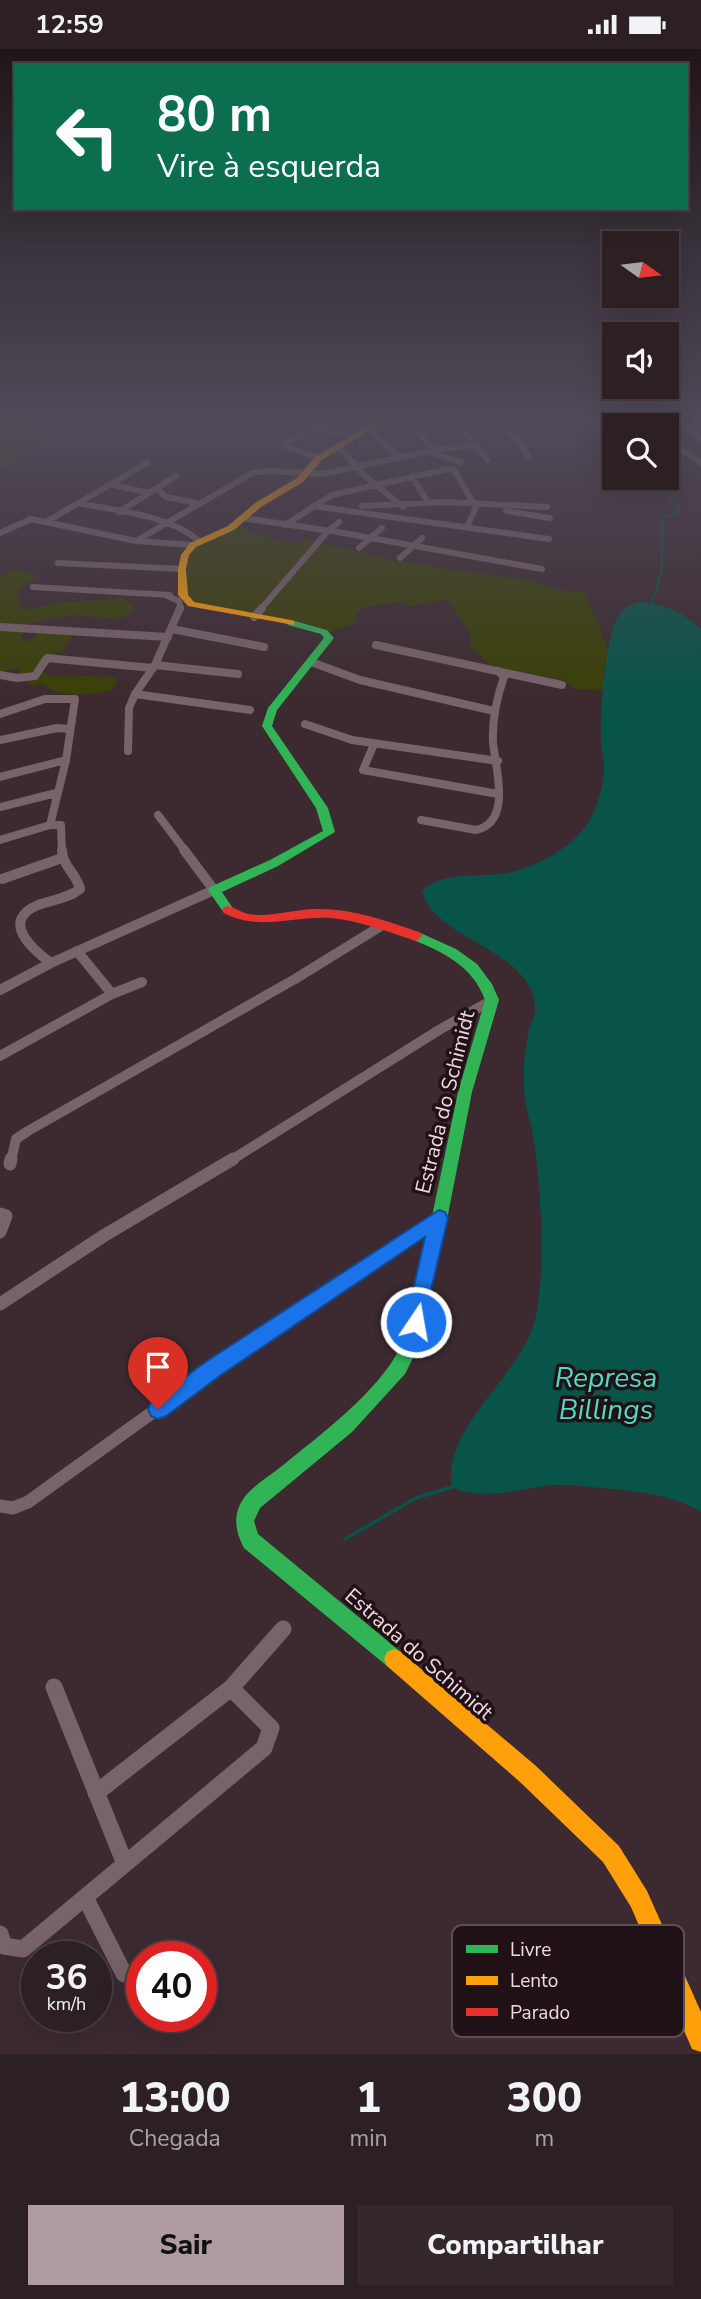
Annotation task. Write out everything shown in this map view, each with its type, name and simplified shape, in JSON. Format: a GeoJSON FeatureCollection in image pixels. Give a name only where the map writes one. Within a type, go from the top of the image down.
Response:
{"type":"FeatureCollection","features":[{"type":"Feature","properties":{"kind":"street"},"geometry":{"type":"LineString","coordinates":[[46,522],[64,512]]}},
{"type":"Feature","properties":{"kind":"street"},"geometry":{"type":"LineString","coordinates":[[119,512],[195,536],[196,543]]}},
{"type":"Feature","properties":{"kind":"street"},"geometry":{"type":"LineString","coordinates":[[136,541],[183,512]]}},
{"type":"Feature","properties":{"kind":"street"},"geometry":{"type":"LineString","coordinates":[[0,990],[51,963],[274,863],[329,832],[322,807],[277,745],[267,726],[272,710],[328,641],[328,634],[307,626],[191,604],[183,595],[182,569],[185,555],[196,543],[231,528],[252,512]]}},
{"type":"Feature","properties":{"kind":"street"},"geometry":{"type":"LineString","coordinates":[[285,525],[305,512]]}},
{"type":"Feature","properties":{"kind":"street"},"geometry":{"type":"LineString","coordinates":[[363,512],[549,539]]}},
{"type":"Feature","properties":{"kind":"street"},"geometry":{"type":"LineString","coordinates":[[398,517],[400,512]]}},
{"type":"Feature","properties":{"kind":"street"},"geometry":{"type":"LineString","coordinates":[[467,527],[471,512]]}},
{"type":"Feature","properties":{"kind":"street"},"geometry":{"type":"LineString","coordinates":[[512,512],[550,518]]}},
{"type":"Feature","properties":{"kind":"street"},"geometry":{"type":"LineString","coordinates":[[243,518],[542,569]]}},
{"type":"Feature","properties":{"kind":"street"},"geometry":{"type":"LineString","coordinates":[[0,533],[31,519],[136,541],[196,543]]}},
{"type":"Feature","properties":{"kind":"street"},"geometry":{"type":"LineString","coordinates":[[254,617],[328,531],[339,522]]}},
{"type":"Feature","properties":{"kind":"street"},"geometry":{"type":"LineString","coordinates":[[359,548],[382,528]]}},
{"type":"Feature","properties":{"kind":"street"},"geometry":{"type":"LineString","coordinates":[[400,558],[422,538]]}},
{"type":"Feature","properties":{"kind":"street"},"geometry":{"type":"LineString","coordinates":[[58,563],[182,569]]}},
{"type":"Feature","properties":{"kind":"street"},"geometry":{"type":"LineString","coordinates":[[33,587],[183,595]]}},
{"type":"Feature","properties":{"kind":"street"},"geometry":{"type":"LineString","coordinates":[[128,751],[129,708],[154,666],[182,605],[165,595]]}},
{"type":"Feature","properties":{"kind":"street"},"geometry":{"type":"LineString","coordinates":[[1,630],[170,633],[264,647]]}},
{"type":"Feature","properties":{"kind":"street"},"geometry":{"type":"LineString","coordinates":[[376,645],[562,685]]}},
{"type":"Feature","properties":{"kind":"street"},"geometry":{"type":"LineString","coordinates":[[0,675],[17,678],[35,676],[47,658],[237,674]]}},
{"type":"Feature","properties":{"kind":"street"},"geometry":{"type":"LineString","coordinates":[[312,662],[360,680],[494,711]]}},
{"type":"Feature","properties":{"kind":"street"},"geometry":{"type":"LineString","coordinates":[[421,820],[432,825],[454,825],[477,831],[485,828],[494,819],[498,794],[498,761],[493,738],[496,722],[494,711],[504,677],[498,671]]}},
{"type":"Feature","properties":{"kind":"street"},"geometry":{"type":"LineString","coordinates":[[135,694],[250,710]]}},
{"type":"Feature","properties":{"kind":"street"},"geometry":{"type":"LineString","coordinates":[[0,714],[45,699],[75,699],[66,759],[50,825]]}},
{"type":"Feature","properties":{"kind":"street"},"geometry":{"type":"LineString","coordinates":[[305,724],[374,744],[498,761]]}},
{"type":"Feature","properties":{"kind":"street"},"geometry":{"type":"LineString","coordinates":[[0,740],[57,728],[70,729]]}},
{"type":"Feature","properties":{"kind":"street"},"geometry":{"type":"LineString","coordinates":[[374,744],[363,770],[498,794]]}},
{"type":"Feature","properties":{"kind":"street"},"geometry":{"type":"LineString","coordinates":[[0,777],[66,759]]}},
{"type":"Feature","properties":{"kind":"street"},"geometry":{"type":"LineString","coordinates":[[0,807],[56,793]]}},
{"type":"Feature","properties":{"kind":"street"},"geometry":{"type":"LineString","coordinates":[[158,815],[214,890]]}},
{"type":"Feature","properties":{"kind":"street"},"geometry":{"type":"LineString","coordinates":[[0,840],[50,825],[61,825],[62,858],[79,883],[80,889],[70,896],[27,912],[21,917],[19,928],[28,945],[51,963]]}},
{"type":"Feature","properties":{"kind":"street"},"geometry":{"type":"LineString","coordinates":[[2,879],[62,858]]}},
{"type":"Feature","properties":{"kind":"street","name":"Estrada do Schimidt"},"geometry":{"type":"LineString","coordinates":[[214,890],[227,909],[249,919],[322,913],[349,917],[419,937],[479,972],[489,988],[492,1000],[466,1092],[408,1350],[399,1368],[346,1426],[253,1501],[243,1520],[246,1535],[528,1775],[611,1854],[639,1899],[650,1925]]}},
{"type":"Feature","properties":{"kind":"street"},"geometry":{"type":"LineString","coordinates":[[10,1164],[16,1139],[28,1131],[295,979],[381,926]]}},
{"type":"Feature","properties":{"kind":"street"},"geometry":{"type":"LineString","coordinates":[[77,951],[112,994]]}},
{"type":"Feature","properties":{"kind":"street"},"geometry":{"type":"LineString","coordinates":[[0,1056],[112,994],[142,982]]}},
{"type":"Feature","properties":{"kind":"street"},"geometry":{"type":"LineString","coordinates":[[0,1304],[51,1269],[285,1128],[447,1023],[492,1000]]}},
{"type":"Feature","properties":{"kind":"street"},"geometry":{"type":"LineString","coordinates":[[0,1214],[6,1216],[0,1232]]}},
{"type":"Feature","properties":{"kind":"street"},"geometry":{"type":"LineString","coordinates":[[0,1506],[13,1508],[28,1502],[214,1368],[439,1218]]}},
{"type":"Feature","properties":{"kind":"street"},"geometry":{"type":"LineString","coordinates":[[96,1793],[231,1688],[283,1629]]}},
{"type":"Feature","properties":{"kind":"street"},"geometry":{"type":"LineString","coordinates":[[54,1687],[125,1864]]}},
{"type":"Feature","properties":{"kind":"street"},"geometry":{"type":"LineString","coordinates":[[0,1934],[4,1946],[23,1949],[264,1748],[271,1728],[231,1688]]}},
{"type":"Feature","properties":{"kind":"street"},"geometry":{"type":"LineString","coordinates":[[85,1897],[124,1974]]}},
{"type":"Feature","properties":{"kind":"street","name":"Estrada do Schimidt"},"geometry":{"type":"LineString","coordinates":[[684,2002],[701,2041]]}},
{"type":"Feature","properties":{"kind":"shaded area"},"geometry":{"type":"Polygon","coordinates":[[[238,526],[296,544],[302,539],[402,562],[536,582],[559,590],[583,591],[605,640],[608,654],[604,690],[574,689],[564,680],[492,666],[469,646],[472,636],[447,599],[413,606],[397,602],[361,608],[355,617],[357,623],[330,632],[312,625],[195,602],[187,598],[187,561],[192,547],[238,526]]]}},
{"type":"Feature","properties":{"kind":"shaded area"},"geometry":{"type":"Polygon","coordinates":[[[15,568],[38,576],[21,587],[16,597],[23,610],[63,602],[123,598],[136,609],[120,619],[72,615],[26,624],[21,637],[25,642],[32,640],[38,631],[69,631],[71,638],[63,651],[56,653],[57,658],[41,672],[60,676],[118,679],[112,690],[67,694],[43,684],[31,686],[17,668],[0,672],[0,577],[15,568]]]}},
{"type":"Feature","properties":{"kind":"water","name":"Represa Billings"},"geometry":{"type":"Polygon","coordinates":[[[638,602],[672,610],[688,618],[701,630],[701,1512],[675,1500],[648,1493],[572,1485],[489,1494],[452,1487],[452,1466],[458,1446],[481,1406],[523,1349],[537,1311],[542,1234],[536,1155],[524,1081],[526,1047],[535,1010],[531,990],[520,973],[446,923],[431,909],[422,892],[439,880],[508,873],[530,866],[573,841],[588,823],[597,805],[603,778],[601,713],[609,643],[619,615],[638,602]]]}},
{"type":"Feature","properties":{"kind":"waterway"},"geometry":{"type":"LineString","coordinates":[[652,604],[662,569],[662,518],[677,512]]}},
{"type":"Feature","properties":{"kind":"waterway"},"geometry":{"type":"LineString","coordinates":[[345,1539],[416,1498],[452,1487]]}},
{"type":"Feature","properties":{"kind":"traffic: fast"},"geometry":{"type":"LineString","coordinates":[[228,910],[214,890],[274,863],[329,832],[322,808],[267,726],[272,710],[329,638],[324,632],[291,623]]}},
{"type":"Feature","properties":{"kind":"traffic: fast"},"geometry":{"type":"LineString","coordinates":[[394,1659],[251,1541],[245,1531],[244,1521],[253,1501],[346,1426],[399,1368],[408,1350],[434,1245],[465,1092],[492,1000],[481,977],[463,959],[416,936]]}},
{"type":"Feature","properties":{"kind":"traffic: slow"},"geometry":{"type":"LineString","coordinates":[[250,512],[231,528],[193,545],[185,555],[182,569],[183,595],[191,604],[291,623]]}},
{"type":"Feature","properties":{"kind":"traffic: slow"},"geometry":{"type":"LineString","coordinates":[[394,1659],[528,1774],[611,1854],[639,1899],[650,1925]]}},
{"type":"Feature","properties":{"kind":"traffic: slow"},"geometry":{"type":"LineString","coordinates":[[684,2001],[701,2040]]}},
{"type":"Feature","properties":{"kind":"traffic: jam"},"geometry":{"type":"LineString","coordinates":[[228,910],[238,916],[261,919],[308,913],[344,915],[416,936]]}},
{"type":"Feature","properties":{"kind":"route"},"geometry":{"type":"LineString","coordinates":[[158,1409],[214,1368],[439,1218],[416,1322]]}}]}
